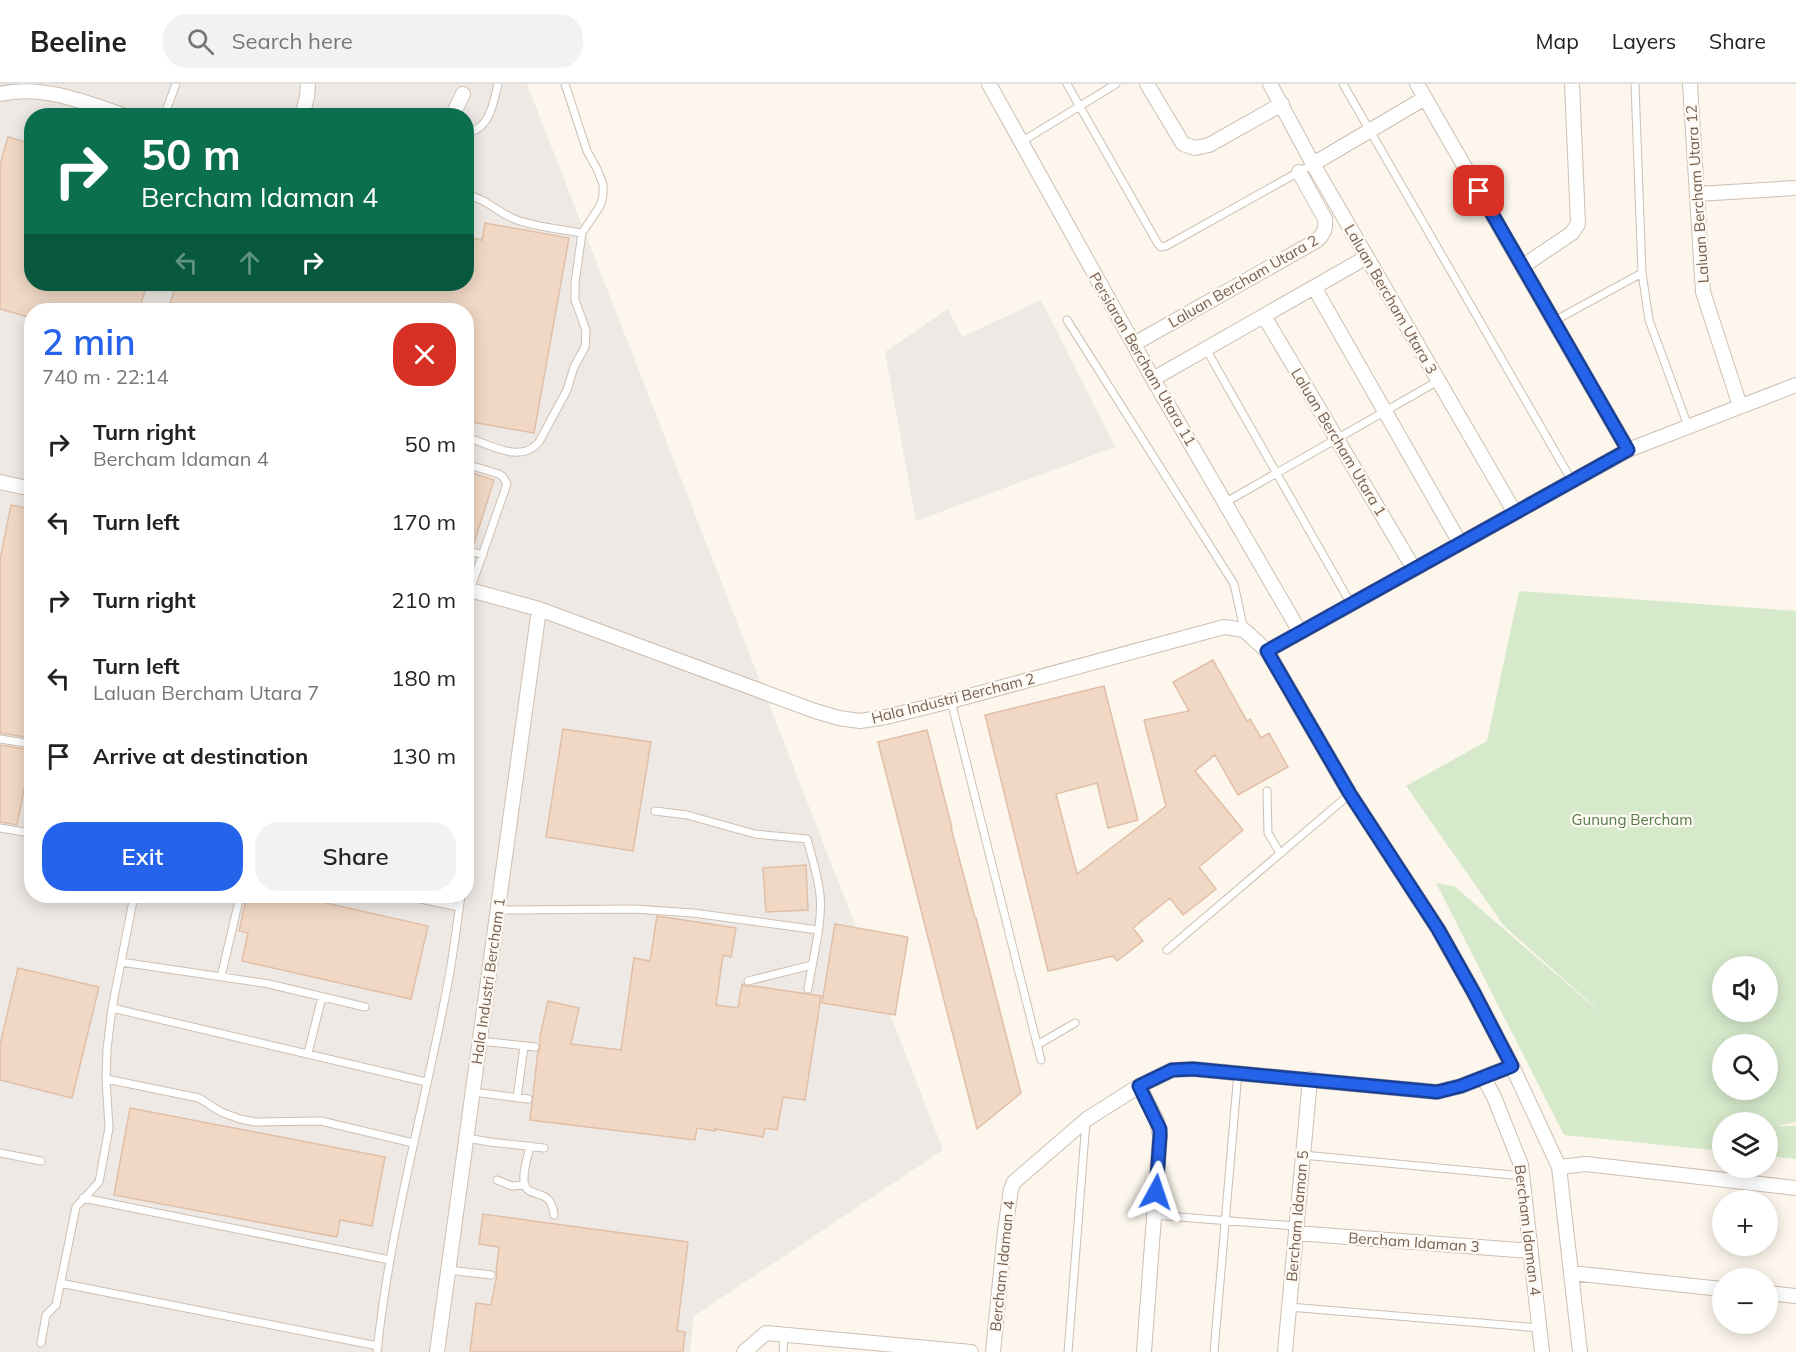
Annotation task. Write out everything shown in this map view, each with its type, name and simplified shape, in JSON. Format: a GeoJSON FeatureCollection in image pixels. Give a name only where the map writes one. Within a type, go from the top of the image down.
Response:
{"type":"FeatureCollection","features":[{"type":"Feature","properties":{"kind":"street"},"geometry":{"type":"LineString","coordinates":[[304,108],[308,84]]}},
{"type":"Feature","properties":{"kind":"street","name":"Persiaran Bercham Utara 11"},"geometry":{"type":"LineString","coordinates":[[988,84],[1300,632]]}},
{"type":"Feature","properties":{"kind":"street"},"geometry":{"type":"LineString","coordinates":[[1147,84],[1183,144],[1195,148],[1209,145],[1282,104]]}},
{"type":"Feature","properties":{"kind":"street","name":"Laluan Bercham Utara 3"},"geometry":{"type":"LineString","coordinates":[[1270,84],[1313,164],[1515,513]]}},
{"type":"Feature","properties":{"kind":"street"},"geometry":{"type":"LineString","coordinates":[[1417,84],[1628,450]]}},
{"type":"Feature","properties":{"kind":"street"},"geometry":{"type":"LineString","coordinates":[[1523,266],[1572,233],[1578,224],[1572,84]]}},
{"type":"Feature","properties":{"kind":"street","name":"Laluan Bercham Utara 12"},"geometry":{"type":"LineString","coordinates":[[1690,84],[1703,292],[1740,406]]}},
{"type":"Feature","properties":{"kind":"street"},"geometry":{"type":"LineString","coordinates":[[0,94],[9,92],[53,93],[101,108]]}},
{"type":"Feature","properties":{"kind":"street"},"geometry":{"type":"LineString","coordinates":[[456,108],[463,94]]}},
{"type":"Feature","properties":{"kind":"street"},"geometry":{"type":"LineString","coordinates":[[1313,164],[1425,98]]}},
{"type":"Feature","properties":{"kind":"street","name":"Laluan Bercham Utara 2"},"geometry":{"type":"LineString","coordinates":[[1134,344],[1316,241],[1323,234],[1326,219],[1299,172]]}},
{"type":"Feature","properties":{"kind":"street"},"geometry":{"type":"LineString","coordinates":[[1696,194],[1796,188]]}},
{"type":"Feature","properties":{"kind":"street"},"geometry":{"type":"LineString","coordinates":[[1154,379],[1367,257]]}},
{"type":"Feature","properties":{"kind":"street"},"geometry":{"type":"LineString","coordinates":[[1314,287],[1460,543]]}},
{"type":"Feature","properties":{"kind":"street","name":"Laluan Bercham Utara 1"},"geometry":{"type":"LineString","coordinates":[[1264,316],[1414,569]]}},
{"type":"Feature","properties":{"kind":"street"},"geometry":{"type":"LineString","coordinates":[[1267,651],[1628,450],[1796,384]]}},
{"type":"Feature","properties":{"kind":"street"},"geometry":{"type":"LineString","coordinates":[[0,482],[24,487]]}},
{"type":"Feature","properties":{"kind":"street","name":"Hala Industri Bercham 2"},"geometry":{"type":"LineString","coordinates":[[474,591],[539,609],[814,711],[860,721],[951,701],[1224,627],[1244,630]]}},
{"type":"Feature","properties":{"kind":"street","name":"Hala Industri Bercham 1"},"geometry":{"type":"LineString","coordinates":[[437,1352],[539,609]]}},
{"type":"Feature","properties":{"kind":"street"},"geometry":{"type":"LineString","coordinates":[[1244,630],[1267,651],[1350,794],[1438,929],[1512,1066],[1559,1167],[1580,1352]]}},
{"type":"Feature","properties":{"kind":"street"},"geometry":{"type":"LineString","coordinates":[[1484,1078],[1512,1066]]}},
{"type":"Feature","properties":{"kind":"street","name":"Bercham Idaman 4"},"geometry":{"type":"LineString","coordinates":[[993,1352],[1012,1185],[1019,1176],[1087,1119],[1139,1086],[1172,1070],[1193,1069],[1437,1092],[1484,1078],[1518,1154],[1523,1176],[1542,1352]]}},
{"type":"Feature","properties":{"kind":"street","name":"Bercham Idaman 5"},"geometry":{"type":"LineString","coordinates":[[1285,1352],[1310,1079]]}},
{"type":"Feature","properties":{"kind":"street"},"geometry":{"type":"LineString","coordinates":[[1139,1086],[1156,1121],[1160,1136],[1144,1352]]}},
{"type":"Feature","properties":{"kind":"street"},"geometry":{"type":"LineString","coordinates":[[1559,1167],[1586,1164],[1796,1188]]}},
{"type":"Feature","properties":{"kind":"street","name":"Bercham Idaman 3"},"geometry":{"type":"LineString","coordinates":[[1296,1229],[1532,1251]]}},
{"type":"Feature","properties":{"kind":"street"},"geometry":{"type":"LineString","coordinates":[[1571,1273],[1712,1287]]}},
{"type":"Feature","properties":{"kind":"street"},"geometry":{"type":"LineString","coordinates":[[1778,1294],[1796,1296]]}},
{"type":"Feature","properties":{"kind":"street"},"geometry":{"type":"LineString","coordinates":[[744,1352],[766,1334],[971,1352]]}},
{"type":"Feature","properties":{"kind":"lane"},"geometry":{"type":"LineString","coordinates":[[167,108],[176,84]]}},
{"type":"Feature","properties":{"kind":"lane"},"geometry":{"type":"LineString","coordinates":[[474,131],[483,126],[488,119],[498,84]]}},
{"type":"Feature","properties":{"kind":"lane"},"geometry":{"type":"LineString","coordinates":[[474,440],[510,452],[526,452],[534,448],[567,390],[574,367],[585,347],[586,330],[575,300],[575,284],[582,233],[600,206],[603,184],[587,152],[565,84]]}},
{"type":"Feature","properties":{"kind":"lane"},"geometry":{"type":"LineString","coordinates":[[1067,84],[1161,247],[1313,164]]}},
{"type":"Feature","properties":{"kind":"lane"},"geometry":{"type":"LineString","coordinates":[[1021,142],[1116,84]]}},
{"type":"Feature","properties":{"kind":"lane"},"geometry":{"type":"LineString","coordinates":[[1343,84],[1572,481]]}},
{"type":"Feature","properties":{"kind":"lane"},"geometry":{"type":"LineString","coordinates":[[1635,84],[1642,273],[1649,320],[1688,426]]}},
{"type":"Feature","properties":{"kind":"lane"},"geometry":{"type":"LineString","coordinates":[[474,197],[518,221],[582,233]]}},
{"type":"Feature","properties":{"kind":"lane"},"geometry":{"type":"LineString","coordinates":[[1554,321],[1642,273]]}},
{"type":"Feature","properties":{"kind":"lane"},"geometry":{"type":"LineString","coordinates":[[1067,320],[1233,584],[1244,630]]}},
{"type":"Feature","properties":{"kind":"lane"},"geometry":{"type":"LineString","coordinates":[[1206,349],[1351,604]]}},
{"type":"Feature","properties":{"kind":"lane"},"geometry":{"type":"LineString","coordinates":[[1226,502],[1438,381]]}},
{"type":"Feature","properties":{"kind":"lane"},"geometry":{"type":"LineString","coordinates":[[474,466],[499,474],[507,484],[474,575]]}},
{"type":"Feature","properties":{"kind":"lane"},"geometry":{"type":"LineString","coordinates":[[474,552],[483,555]]}},
{"type":"Feature","properties":{"kind":"lane"},"geometry":{"type":"LineString","coordinates":[[951,701],[1041,1060]]}},
{"type":"Feature","properties":{"kind":"lane"},"geometry":{"type":"LineString","coordinates":[[0,739],[24,743]]}},
{"type":"Feature","properties":{"kind":"lane"},"geometry":{"type":"LineString","coordinates":[[1267,791],[1268,833],[1280,853]]}},
{"type":"Feature","properties":{"kind":"lane"},"geometry":{"type":"LineString","coordinates":[[1167,950],[1350,794]]}},
{"type":"Feature","properties":{"kind":"lane"},"geometry":{"type":"LineString","coordinates":[[655,812],[687,815],[755,834],[807,839],[820,897],[818,930],[808,989]]}},
{"type":"Feature","properties":{"kind":"lane"},"geometry":{"type":"LineString","coordinates":[[0,828],[24,832]]}},
{"type":"Feature","properties":{"kind":"lane"},"geometry":{"type":"LineString","coordinates":[[41,1343],[46,1315],[56,1305],[74,1214],[79,1202],[99,1182],[110,1119],[106,1078],[107,1049],[112,1008],[133,903]]}},
{"type":"Feature","properties":{"kind":"lane"},"geometry":{"type":"LineString","coordinates":[[221,977],[238,903]]}},
{"type":"Feature","properties":{"kind":"lane"},"geometry":{"type":"LineString","coordinates":[[440,903],[459,907]]}},
{"type":"Feature","properties":{"kind":"lane"},"geometry":{"type":"LineString","coordinates":[[60,1283],[377,1349],[390,1260],[412,1143],[449,976],[460,903]]}},
{"type":"Feature","properties":{"kind":"lane"},"geometry":{"type":"LineString","coordinates":[[498,910],[634,909],[818,930]]}},
{"type":"Feature","properties":{"kind":"lane"},"geometry":{"type":"LineString","coordinates":[[121,962],[269,984],[365,1007]]}},
{"type":"Feature","properties":{"kind":"lane"},"geometry":{"type":"LineString","coordinates":[[748,981],[812,965]]}},
{"type":"Feature","properties":{"kind":"lane"},"geometry":{"type":"LineString","coordinates":[[308,1053],[322,997]]}},
{"type":"Feature","properties":{"kind":"lane"},"geometry":{"type":"LineString","coordinates":[[112,1008],[426,1082]]}},
{"type":"Feature","properties":{"kind":"lane"},"geometry":{"type":"LineString","coordinates":[[1037,1045],[1075,1023]]}},
{"type":"Feature","properties":{"kind":"lane"},"geometry":{"type":"LineString","coordinates":[[480,1041],[535,1047]]}},
{"type":"Feature","properties":{"kind":"lane"},"geometry":{"type":"LineString","coordinates":[[517,1098],[524,1046]]}},
{"type":"Feature","properties":{"kind":"lane"},"geometry":{"type":"LineString","coordinates":[[1214,1352],[1238,1072]]}},
{"type":"Feature","properties":{"kind":"lane"},"geometry":{"type":"LineString","coordinates":[[106,1078],[199,1098],[221,1112],[240,1119],[255,1122],[321,1121],[412,1143]]}},
{"type":"Feature","properties":{"kind":"lane"},"geometry":{"type":"LineString","coordinates":[[473,1092],[528,1099]]}},
{"type":"Feature","properties":{"kind":"lane"},"geometry":{"type":"LineString","coordinates":[[1068,1352],[1087,1119]]}},
{"type":"Feature","properties":{"kind":"lane"},"geometry":{"type":"LineString","coordinates":[[466,1138],[544,1148]]}},
{"type":"Feature","properties":{"kind":"lane"},"geometry":{"type":"LineString","coordinates":[[530,1146],[525,1185],[532,1192],[547,1197],[554,1215]]}},
{"type":"Feature","properties":{"kind":"lane"},"geometry":{"type":"LineString","coordinates":[[0,1153],[41,1161]]}},
{"type":"Feature","properties":{"kind":"lane"},"geometry":{"type":"LineString","coordinates":[[1303,1155],[1523,1176]]}},
{"type":"Feature","properties":{"kind":"lane"},"geometry":{"type":"LineString","coordinates":[[496,1180],[512,1186],[525,1185]]}},
{"type":"Feature","properties":{"kind":"lane"},"geometry":{"type":"LineString","coordinates":[[83,1198],[390,1260]]}},
{"type":"Feature","properties":{"kind":"lane"},"geometry":{"type":"LineString","coordinates":[[1154,1215],[1225,1220],[1296,1229]]}},
{"type":"Feature","properties":{"kind":"lane"},"geometry":{"type":"LineString","coordinates":[[448,1270],[491,1275]]}},
{"type":"Feature","properties":{"kind":"lane"},"geometry":{"type":"LineString","coordinates":[[1289,1307],[1540,1328]]}},
{"type":"Feature","properties":{"kind":"lane"},"geometry":{"type":"LineString","coordinates":[[783,1352],[784,1335]]}},
{"type":"Feature","properties":{"kind":"shaded area"},"geometry":{"type":"Polygon","coordinates":[[[0,84],[527,84],[943,1150],[694,1316],[690,1352],[0,1352],[0,84]]]}},
{"type":"Feature","properties":{"kind":"shaded area"},"geometry":{"type":"Polygon","coordinates":[[[1041,300],[1115,447],[916,521],[885,352],[948,309],[962,337],[1041,300]]]}},
{"type":"Feature","properties":{"kind":"green space","name":"Gunung Bercham"},"geometry":{"type":"Polygon","coordinates":[[[1519,591],[1796,611],[1796,1122],[1778,1126],[1778,1112],[1712,1112],[1712,1150],[1564,1135],[1436,883],[1454,886],[1615,1025],[1504,926],[1406,786],[1487,741],[1519,591]]]}},
{"type":"Feature","properties":{"kind":"green space","name":"Gunung Bercham"},"geometry":{"type":"Polygon","coordinates":[[[1778,1126],[1796,1126],[1796,1159],[1778,1157],[1778,1126]]]}},
{"type":"Feature","properties":{"kind":"building"},"geometry":{"type":"Polygon","coordinates":[[[8,137],[24,142],[24,291],[145,291],[141,303],[24,303],[24,316],[0,309],[0,165],[8,137]]]}},
{"type":"Feature","properties":{"kind":"building"},"geometry":{"type":"Polygon","coordinates":[[[485,223],[569,238],[534,433],[474,422],[474,303],[170,303],[174,291],[474,291],[474,238],[482,240],[485,223]]]}},
{"type":"Feature","properties":{"kind":"building"},"geometry":{"type":"Polygon","coordinates":[[[474,474],[494,480],[474,543],[474,474]]]}},
{"type":"Feature","properties":{"kind":"building"},"geometry":{"type":"Polygon","coordinates":[[[11,505],[24,507],[24,737],[0,733],[0,560],[11,505]]]}},
{"type":"Feature","properties":{"kind":"building"},"geometry":{"type":"Polygon","coordinates":[[[1213,660],[1247,721],[1250,719],[1261,738],[1269,733],[1288,767],[1238,795],[1215,755],[1195,771],[1243,830],[1199,867],[1216,889],[1183,915],[1170,898],[1133,928],[1143,941],[1117,961],[1113,956],[1048,971],[985,715],[1104,686],[1138,820],[1108,828],[1097,783],[1056,794],[1077,874],[1166,806],[1144,720],[1189,711],[1173,682],[1213,660]]]}},
{"type":"Feature","properties":{"kind":"building"},"geometry":{"type":"Polygon","coordinates":[[[563,729],[651,742],[633,851],[546,837],[563,729]]]}},
{"type":"Feature","properties":{"kind":"building"},"geometry":{"type":"Polygon","coordinates":[[[927,730],[1021,1093],[977,1129],[878,742],[927,730]]]}},
{"type":"Feature","properties":{"kind":"building"},"geometry":{"type":"Polygon","coordinates":[[[0,745],[24,749],[24,790],[17,825],[0,822],[0,745]]]}},
{"type":"Feature","properties":{"kind":"building"},"geometry":{"type":"Polygon","coordinates":[[[806,865],[808,910],[766,912],[763,868],[806,865]]]}},
{"type":"Feature","properties":{"kind":"building"},"geometry":{"type":"Polygon","coordinates":[[[245,903],[326,903],[428,926],[411,999],[242,961],[248,933],[239,931],[245,903]]]}},
{"type":"Feature","properties":{"kind":"building"},"geometry":{"type":"Polygon","coordinates":[[[657,916],[736,928],[731,957],[723,955],[716,1005],[738,1008],[742,984],[821,996],[805,1100],[783,1097],[777,1130],[765,1128],[763,1137],[697,1128],[695,1140],[530,1120],[540,1036],[548,1001],[579,1008],[571,1044],[621,1050],[634,958],[650,961],[657,916]]]}},
{"type":"Feature","properties":{"kind":"building"},"geometry":{"type":"Polygon","coordinates":[[[835,924],[908,937],[895,1015],[822,1003],[835,924]]]}},
{"type":"Feature","properties":{"kind":"building"},"geometry":{"type":"Polygon","coordinates":[[[18,968],[99,987],[72,1098],[0,1080],[0,1045],[18,968]]]}},
{"type":"Feature","properties":{"kind":"building"},"geometry":{"type":"Polygon","coordinates":[[[130,1108],[385,1157],[372,1226],[340,1220],[337,1237],[114,1195],[130,1108]]]}},
{"type":"Feature","properties":{"kind":"building"},"geometry":{"type":"Polygon","coordinates":[[[483,1214],[688,1242],[677,1331],[685,1332],[683,1352],[470,1352],[476,1303],[491,1305],[497,1275],[499,1247],[479,1244],[483,1214]]]}},
{"type":"Feature","properties":{"kind":"route"},"geometry":{"type":"LineString","coordinates":[[1156,1192],[1160,1129],[1139,1086],[1172,1070],[1238,1072],[1437,1092],[1461,1086],[1512,1066],[1438,929],[1350,794],[1267,651],[1628,450],[1479,191]]}}]}
